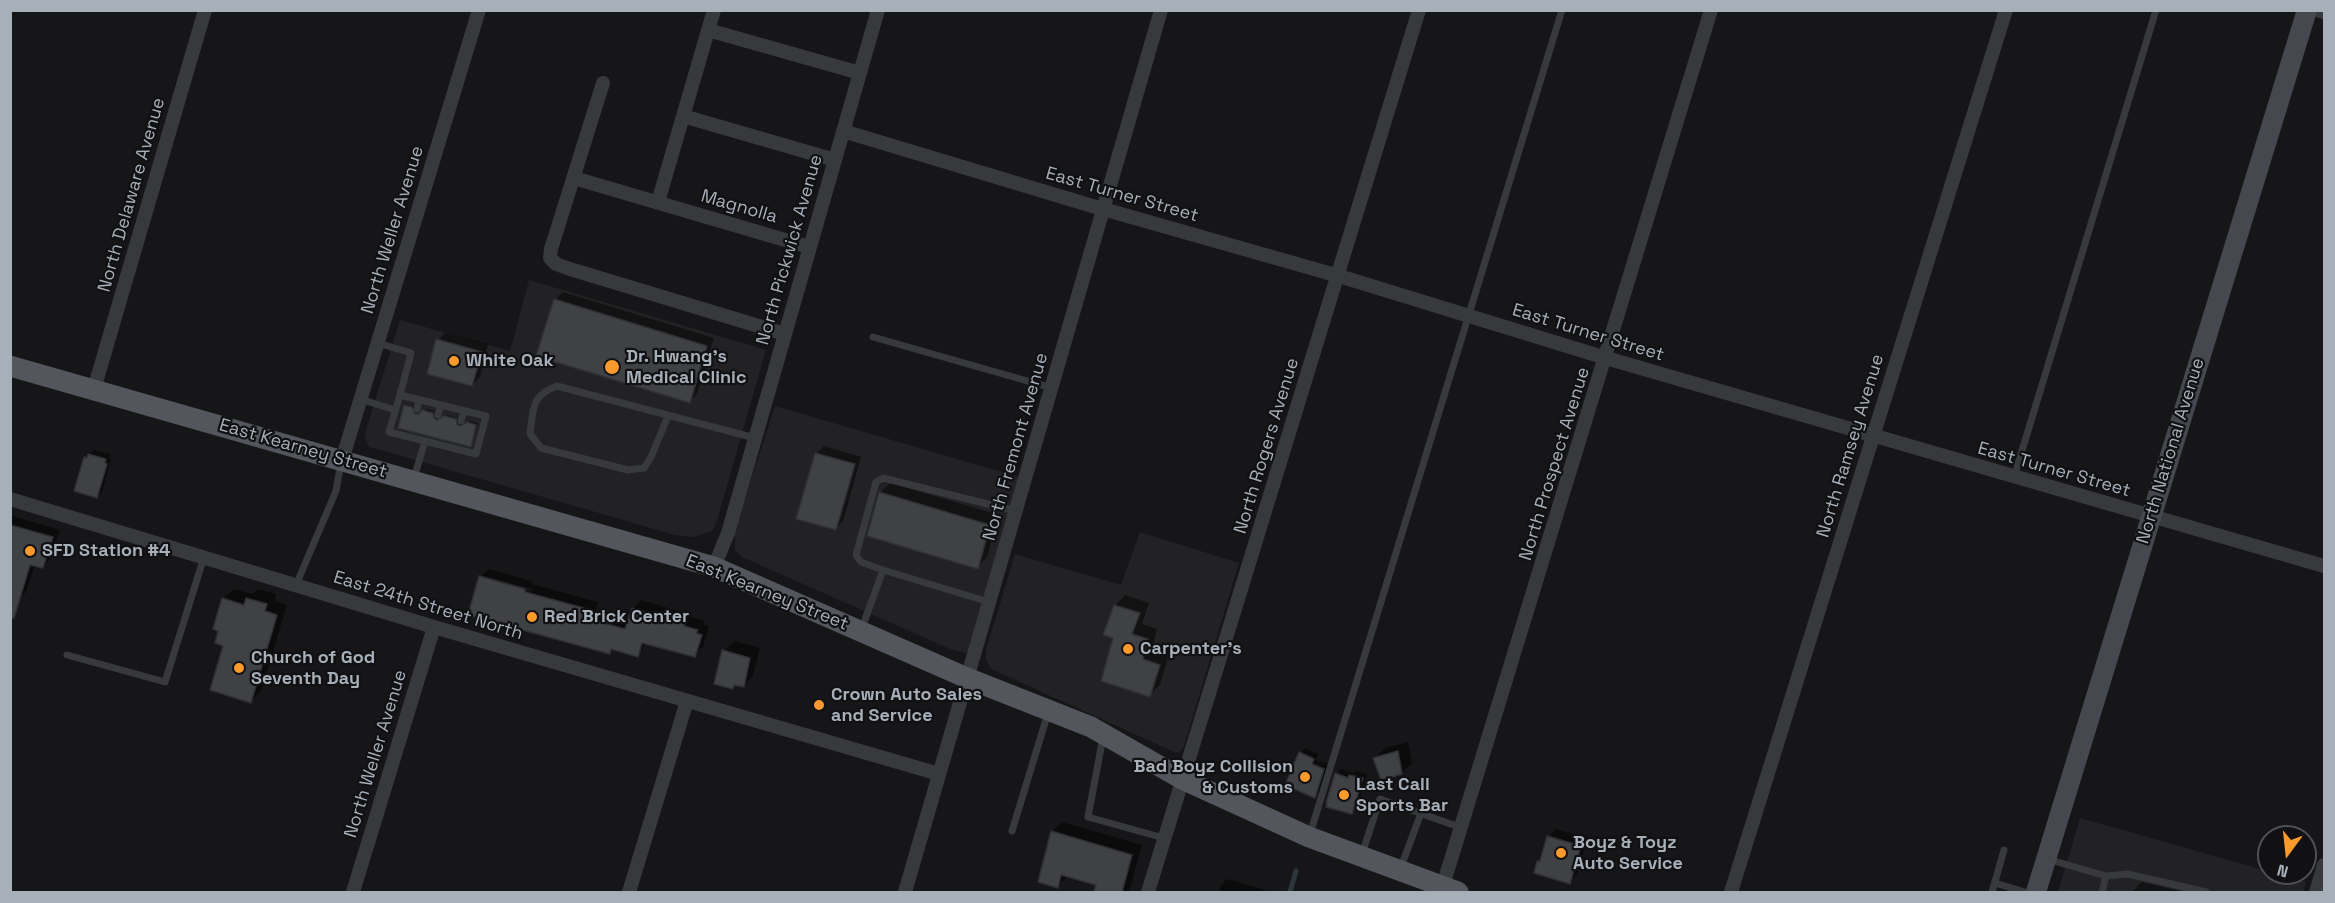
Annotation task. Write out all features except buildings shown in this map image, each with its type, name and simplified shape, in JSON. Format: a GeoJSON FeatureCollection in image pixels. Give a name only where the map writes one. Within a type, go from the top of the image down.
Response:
{"type":"FeatureCollection","features":[{"type":"Feature","properties":{"kind":"main road","name":"North National Avenue"},"geometry":{"type":"LineString","coordinates":[[2036,892],[2307,10]]}},
{"type":"Feature","properties":{"kind":"main road","name":"East Kearney Street"},"geometry":{"type":"LineString","coordinates":[[10,366],[714,567],[967,678],[1049,710],[1104,735],[1182,779],[1309,837],[1447,891]]}},
{"type":"Feature","properties":{"kind":"street","name":"North Delaware Avenue"},"geometry":{"type":"LineString","coordinates":[[94,389],[205,10]]}},
{"type":"Feature","properties":{"kind":"street","name":"North Weller Avenue"},"geometry":{"type":"LineString","coordinates":[[342,460],[479,10]]}},
{"type":"Feature","properties":{"kind":"street"},"geometry":{"type":"LineString","coordinates":[[658,202],[714,10]]}},
{"type":"Feature","properties":{"kind":"street","name":"North Pickwick Avenue"},"geometry":{"type":"LineString","coordinates":[[714,567],[728,533],[878,10]]}},
{"type":"Feature","properties":{"kind":"street","name":"North Fremont Avenue"},"geometry":{"type":"LineString","coordinates":[[905,892],[1161,10]]}},
{"type":"Feature","properties":{"kind":"street","name":"North Rogers Avenue"},"geometry":{"type":"LineString","coordinates":[[1148,892],[1419,10]]}},
{"type":"Feature","properties":{"kind":"street","name":"North Prospect Avenue"},"geometry":{"type":"LineString","coordinates":[[1447,891],[1462,828],[1711,10]]}},
{"type":"Feature","properties":{"kind":"street","name":"North Ramsey Avenue"},"geometry":{"type":"LineString","coordinates":[[1731,892],[2006,10]]}},
{"type":"Feature","properties":{"kind":"street"},"geometry":{"type":"LineString","coordinates":[[2318,10],[2325,12]]}},
{"type":"Feature","properties":{"kind":"street"},"geometry":{"type":"LineString","coordinates":[[708,30],[860,74]]}},
{"type":"Feature","properties":{"kind":"street"},"geometry":{"type":"LineString","coordinates":[[603,83],[550,258],[556,264],[785,334]]}},
{"type":"Feature","properties":{"kind":"street"},"geometry":{"type":"LineString","coordinates":[[683,116],[835,160]]}},
{"type":"Feature","properties":{"kind":"street","name":"East Turner Street"},"geometry":{"type":"LineString","coordinates":[[843,131],[1339,276],[1606,358],[2325,566]]}},
{"type":"Feature","properties":{"kind":"street","name":"Magnolla"},"geometry":{"type":"LineString","coordinates":[[574,178],[809,247]]}},
{"type":"Feature","properties":{"kind":"street","name":"East 24th Street North"},"geometry":{"type":"LineString","coordinates":[[10,499],[434,627],[939,774]]}},
{"type":"Feature","properties":{"kind":"street","name":"North Weller Avenue"},"geometry":{"type":"LineString","coordinates":[[353,892],[434,627]]}},
{"type":"Feature","properties":{"kind":"street"},"geometry":{"type":"LineString","coordinates":[[629,892],[687,701]]}},
{"type":"Feature","properties":{"kind":"street"},"geometry":{"type":"LineString","coordinates":[[2316,892],[2325,865]]}},
{"type":"Feature","properties":{"kind":"lane"},"geometry":{"type":"LineString","coordinates":[[1309,837],[1470,317],[1562,10]]}},
{"type":"Feature","properties":{"kind":"lane"},"geometry":{"type":"LineString","coordinates":[[2014,477],[2156,10]]}},
{"type":"Feature","properties":{"kind":"lane"},"geometry":{"type":"LineString","coordinates":[[873,338],[1052,388]]}},
{"type":"Feature","properties":{"kind":"lane"},"geometry":{"type":"LineString","coordinates":[[377,342],[411,353],[389,432],[410,434],[476,454],[486,416],[400,395]]}},
{"type":"Feature","properties":{"kind":"lane"},"geometry":{"type":"LineString","coordinates":[[668,416],[655,449],[644,468],[628,470],[541,448],[530,434],[534,404],[544,391],[557,386],[755,438]]}},
{"type":"Feature","properties":{"kind":"lane"},"geometry":{"type":"LineString","coordinates":[[360,399],[395,410]]}},
{"type":"Feature","properties":{"kind":"lane"},"geometry":{"type":"LineString","coordinates":[[417,409],[419,399]]}},
{"type":"Feature","properties":{"kind":"lane"},"geometry":{"type":"LineString","coordinates":[[438,415],[441,405]]}},
{"type":"Feature","properties":{"kind":"lane"},"geometry":{"type":"LineString","coordinates":[[461,421],[464,411]]}},
{"type":"Feature","properties":{"kind":"lane"},"geometry":{"type":"LineString","coordinates":[[413,480],[430,440]]}},
{"type":"Feature","properties":{"kind":"lane"},"geometry":{"type":"LineString","coordinates":[[296,585],[336,491],[342,460]]}},
{"type":"Feature","properties":{"kind":"lane"},"geometry":{"type":"LineString","coordinates":[[989,602],[861,562],[856,555],[871,493],[876,482],[883,477],[1016,512]]}},
{"type":"Feature","properties":{"kind":"lane"},"geometry":{"type":"LineString","coordinates":[[67,655],[165,682],[204,557]]}},
{"type":"Feature","properties":{"kind":"lane"},"geometry":{"type":"LineString","coordinates":[[861,630],[883,570]]}},
{"type":"Feature","properties":{"kind":"lane"},"geometry":{"type":"LineString","coordinates":[[1012,831],[1049,710]]}},
{"type":"Feature","properties":{"kind":"lane"},"geometry":{"type":"LineString","coordinates":[[1104,735],[1088,817],[1164,838]]}},
{"type":"Feature","properties":{"kind":"lane"},"geometry":{"type":"LineString","coordinates":[[1361,857],[1380,799],[1462,828]]}},
{"type":"Feature","properties":{"kind":"lane"},"geometry":{"type":"LineString","coordinates":[[1399,872],[1421,813]]}},
{"type":"Feature","properties":{"kind":"lane"},"geometry":{"type":"LineString","coordinates":[[1992,892],[2004,850]]}},
{"type":"Feature","properties":{"kind":"lane"},"geometry":{"type":"LineString","coordinates":[[2046,858],[2106,876],[2128,874],[2206,892]]}},
{"type":"Feature","properties":{"kind":"lane"},"geometry":{"type":"LineString","coordinates":[[2102,892],[2106,876]]}},
{"type":"Feature","properties":{"kind":"lane"},"geometry":{"type":"LineString","coordinates":[[1995,883],[2025,892]]}},
{"type":"Feature","properties":{"kind":"shaded area"},"geometry":{"type":"Polygon","coordinates":[[[529,280],[766,350],[716,524],[712,531],[695,537],[675,535],[370,447],[366,442],[365,433],[400,320],[510,351],[529,280]]]}},
{"type":"Feature","properties":{"kind":"shaded area"},"geometry":{"type":"Polygon","coordinates":[[[775,406],[1019,477],[971,647],[966,653],[950,649],[742,557],[735,550],[735,530],[775,406]]]}},
{"type":"Feature","properties":{"kind":"shaded area"},"geometry":{"type":"Polygon","coordinates":[[[1140,532],[1239,563],[1184,746],[1180,752],[1174,752],[991,669],[986,660],[986,650],[1015,554],[1121,585],[1140,532]]]}},
{"type":"Feature","properties":{"kind":"shaded area"},"geometry":{"type":"Polygon","coordinates":[[[2080,818],[2257,868],[2257,885],[2305,885],[2303,892],[2058,892],[2080,818]]]}},
{"type":"Feature","properties":{"kind":"waterway"},"geometry":{"type":"LineString","coordinates":[[1290,892],[1296,871]]}},
{"type":"Feature","properties":{"kind":"place","name":"White Oak"},"geometry":{"type":"Point","coordinates":[454,361]}},
{"type":"Feature","properties":{"kind":"place","name":"Dr. Hwang's Medical Clinic"},"geometry":{"type":"Point","coordinates":[612,367]}},
{"type":"Feature","properties":{"kind":"place","name":"SFD Station #4"},"geometry":{"type":"Point","coordinates":[30,551]}},
{"type":"Feature","properties":{"kind":"place","name":"Red Brick Center"},"geometry":{"type":"Point","coordinates":[532,617]}},
{"type":"Feature","properties":{"kind":"place","name":"Carpenter's"},"geometry":{"type":"Point","coordinates":[1128,649]}},
{"type":"Feature","properties":{"kind":"place","name":"Church of God Seventh Day"},"geometry":{"type":"Point","coordinates":[239,668]}},
{"type":"Feature","properties":{"kind":"place","name":"Crown Auto Sales and Service"},"geometry":{"type":"Point","coordinates":[819,705]}},
{"type":"Feature","properties":{"kind":"place","name":"Bad Boyz Collision & Customs"},"geometry":{"type":"Point","coordinates":[1305,777]}},
{"type":"Feature","properties":{"kind":"place","name":"Last Call Sports Bar"},"geometry":{"type":"Point","coordinates":[1344,795]}},
{"type":"Feature","properties":{"kind":"place","name":"Boyz & Toyz Auto Service"},"geometry":{"type":"Point","coordinates":[1561,853]}}]}
